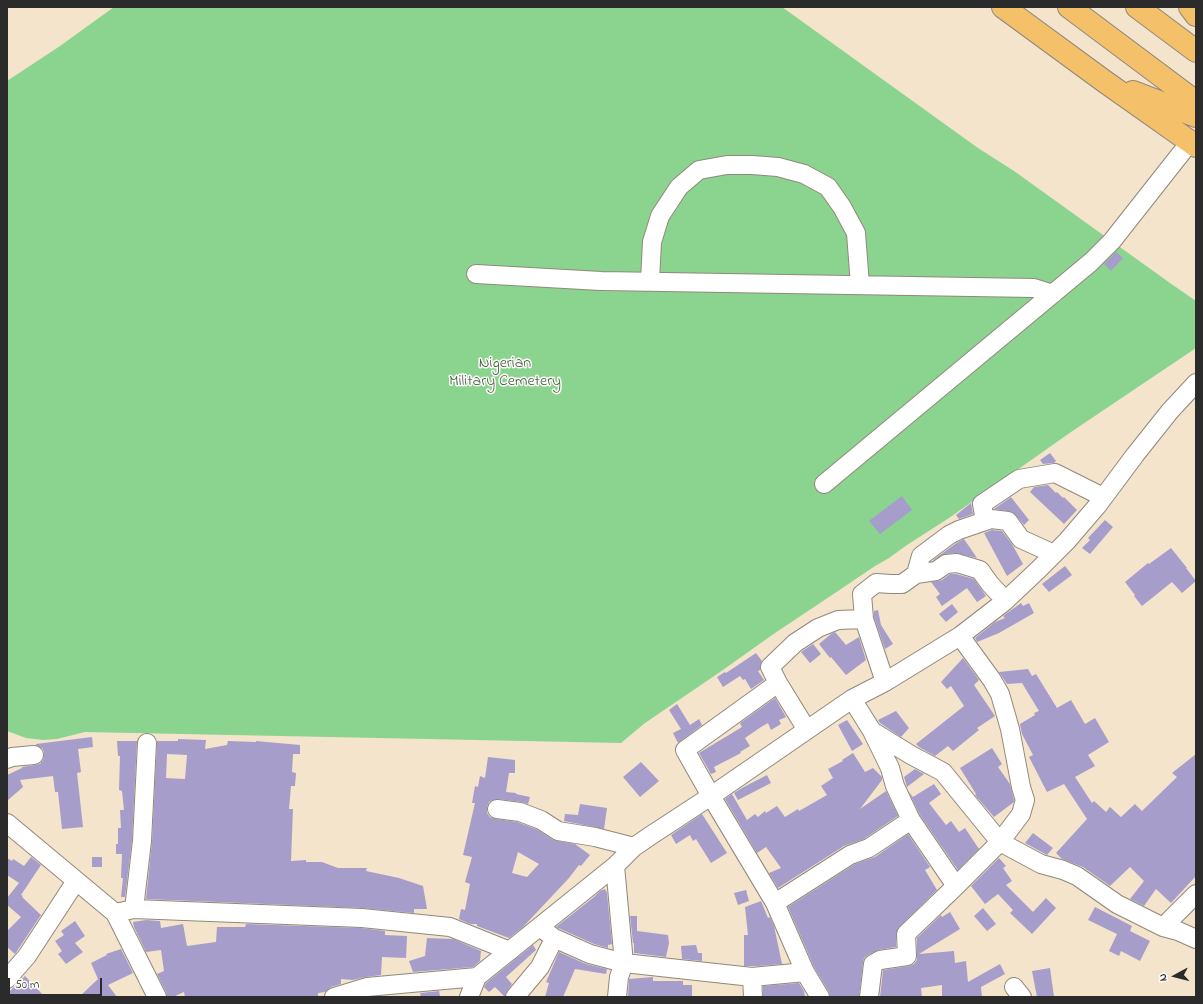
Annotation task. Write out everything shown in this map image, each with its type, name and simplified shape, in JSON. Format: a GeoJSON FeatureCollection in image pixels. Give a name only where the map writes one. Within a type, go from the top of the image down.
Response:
{"type":"FeatureCollection","features":[{"type":"Feature","properties":{"kind":"highway"},"geometry":{"type":"LineString","coordinates":[[1003,7],[1193,144]]}},
{"type":"Feature","properties":{"kind":"highway"},"geometry":{"type":"LineString","coordinates":[[1069,7],[1196,102]]}},
{"type":"Feature","properties":{"kind":"highway"},"geometry":{"type":"LineString","coordinates":[[1137,7],[1196,51]]}},
{"type":"Feature","properties":{"kind":"highway"},"geometry":{"type":"LineString","coordinates":[[1190,7],[1196,15]]}},
{"type":"Feature","properties":{"kind":"highway"},"geometry":{"type":"LineString","coordinates":[[1104,81],[1196,116]]}},
{"type":"Feature","properties":{"kind":"street"},"geometry":{"type":"LineString","coordinates":[[824,484],[1091,262],[1109,244],[1193,144]]}},
{"type":"Feature","properties":{"kind":"street"},"geometry":{"type":"LineString","coordinates":[[650,281],[652,242],[660,216],[678,187],[699,170],[727,166],[752,165],[778,167],[804,174],[828,187],[842,207],[856,233],[860,285]]}},
{"type":"Feature","properties":{"kind":"street"},"geometry":{"type":"LineString","coordinates":[[476,274],[601,280],[1034,288],[1053,294]]}},
{"type":"Feature","properties":{"kind":"street"},"geometry":{"type":"LineString","coordinates":[[469,997],[477,977],[615,866],[634,848],[852,699],[885,682],[960,636],[1005,600],[1072,535],[1170,412],[1196,383]]}},
{"type":"Feature","properties":{"kind":"street"},"geometry":{"type":"LineString","coordinates":[[985,521],[982,504],[1019,479],[1055,473],[1103,497]]}},
{"type":"Feature","properties":{"kind":"street"},"geometry":{"type":"LineString","coordinates":[[916,574],[921,556],[949,535],[991,519],[1008,521],[1021,538],[1054,554]]}},
{"type":"Feature","properties":{"kind":"street"},"geometry":{"type":"LineString","coordinates":[[885,682],[864,620],[862,594],[876,583],[902,584],[916,574],[936,571],[946,564],[957,563],[980,570],[990,584],[1005,600]]}},
{"type":"Feature","properties":{"kind":"street"},"geometry":{"type":"LineString","coordinates":[[807,730],[778,683],[770,667],[795,643],[818,628],[838,620],[864,620]]}},
{"type":"Feature","properties":{"kind":"street"},"geometry":{"type":"LineString","coordinates":[[868,997],[873,964],[880,960],[908,956],[906,934],[1000,842],[1021,814],[1025,800],[1021,788],[1010,729],[1000,694],[992,680],[960,636]]}},
{"type":"Feature","properties":{"kind":"street"},"geometry":{"type":"LineString","coordinates":[[778,683],[685,750],[775,903],[805,972],[820,997]]}},
{"type":"Feature","properties":{"kind":"street"},"geometry":{"type":"LineString","coordinates":[[852,699],[872,731],[890,768],[895,786],[911,820],[956,886]]}},
{"type":"Feature","properties":{"kind":"street"},"geometry":{"type":"LineString","coordinates":[[872,731],[911,755],[943,772],[1000,842],[1041,864],[1063,870],[1077,876],[1117,904],[1163,927],[1178,931],[1196,939]]}},
{"type":"Feature","properties":{"kind":"street"},"geometry":{"type":"LineString","coordinates":[[134,909],[142,841],[147,743]]}},
{"type":"Feature","properties":{"kind":"street"},"geometry":{"type":"LineString","coordinates":[[7,759],[12,757],[34,755]]}},
{"type":"Feature","properties":{"kind":"street"},"geometry":{"type":"LineString","coordinates":[[497,808],[520,812],[541,820],[558,831],[595,838],[634,848]]}},
{"type":"Feature","properties":{"kind":"street"},"geometry":{"type":"LineString","coordinates":[[775,903],[850,855],[869,848],[911,820]]}},
{"type":"Feature","properties":{"kind":"street"},"geometry":{"type":"LineString","coordinates":[[7,823],[115,913],[157,997]]}},
{"type":"Feature","properties":{"kind":"street"},"geometry":{"type":"LineString","coordinates":[[615,866],[624,964],[619,977],[617,997]]}},
{"type":"Feature","properties":{"kind":"street"},"geometry":{"type":"LineString","coordinates":[[7,979],[27,956],[76,881]]}},
{"type":"Feature","properties":{"kind":"street"},"geometry":{"type":"LineString","coordinates":[[1163,927],[1196,894]]}},
{"type":"Feature","properties":{"kind":"street"},"geometry":{"type":"LineString","coordinates":[[115,913],[134,909],[362,918],[450,927],[510,951]]}},
{"type":"Feature","properties":{"kind":"street"},"geometry":{"type":"LineString","coordinates":[[539,927],[554,938],[590,954],[624,964],[752,977],[805,972]]}},
{"type":"Feature","properties":{"kind":"street"},"geometry":{"type":"LineString","coordinates":[[515,997],[540,966],[554,938]]}},
{"type":"Feature","properties":{"kind":"street"},"geometry":{"type":"LineString","coordinates":[[340,996],[368,987],[477,977]]}},
{"type":"Feature","properties":{"kind":"street"},"geometry":{"type":"LineString","coordinates":[[752,977],[753,997]]}},
{"type":"Feature","properties":{"kind":"green space","name":"Nigerian Military Cemetery"},"geometry":{"type":"Polygon","coordinates":[[[114,7],[782,7],[978,148],[1014,171],[1196,301],[1196,348],[1071,432],[949,518],[775,633],[645,723],[621,743],[85,732],[57,739],[43,740],[26,738],[7,731],[7,81],[60,46],[114,7]]]}},
{"type":"Feature","properties":{"kind":"building"},"geometry":{"type":"Polygon","coordinates":[[[1116,252],[1123,258],[1111,271],[1104,264],[1116,252]]]}},
{"type":"Feature","properties":{"kind":"building"},"geometry":{"type":"Polygon","coordinates":[[[1050,453],[1056,461],[1054,463],[1043,464],[1040,460],[1050,453]]]}},
{"type":"Feature","properties":{"kind":"building"},"geometry":{"type":"Polygon","coordinates":[[[1048,485],[1056,493],[1057,492],[1063,498],[1064,497],[1077,510],[1064,524],[1030,492],[1034,487],[1048,485]]]}},
{"type":"Feature","properties":{"kind":"building"},"geometry":{"type":"Polygon","coordinates":[[[902,496],[912,510],[880,534],[869,521],[902,496]]]}},
{"type":"Feature","properties":{"kind":"building"},"geometry":{"type":"Polygon","coordinates":[[[1011,497],[1029,520],[1024,525],[1013,512],[994,509],[1011,497]]]}},
{"type":"Feature","properties":{"kind":"building"},"geometry":{"type":"Polygon","coordinates":[[[971,503],[973,514],[959,519],[956,515],[971,503]]]}},
{"type":"Feature","properties":{"kind":"building"},"geometry":{"type":"Polygon","coordinates":[[[1105,520],[1113,527],[1090,554],[1082,548],[1090,540],[1088,538],[1105,520]]]}},
{"type":"Feature","properties":{"kind":"building"},"geometry":{"type":"Polygon","coordinates":[[[992,530],[1002,531],[1012,544],[1023,564],[1007,576],[984,533],[992,530]]]}},
{"type":"Feature","properties":{"kind":"building"},"geometry":{"type":"Polygon","coordinates":[[[964,539],[977,558],[956,553],[945,554],[932,561],[955,544],[964,539]]]}},
{"type":"Feature","properties":{"kind":"building"},"geometry":{"type":"Polygon","coordinates":[[[1171,548],[1196,581],[1182,593],[1172,582],[1142,606],[1125,582],[1148,563],[1149,564],[1171,548]]]}},
{"type":"Feature","properties":{"kind":"building"},"geometry":{"type":"Polygon","coordinates":[[[1065,566],[1072,575],[1049,592],[1042,584],[1065,566]]]}},
{"type":"Feature","properties":{"kind":"building"},"geometry":{"type":"Polygon","coordinates":[[[950,574],[956,574],[974,579],[986,596],[977,602],[967,588],[942,606],[936,597],[940,594],[931,582],[942,580],[950,574]]]}},
{"type":"Feature","properties":{"kind":"building"},"geometry":{"type":"Polygon","coordinates":[[[1021,603],[1023,606],[1029,603],[1034,613],[999,633],[977,642],[975,638],[995,622],[1005,618],[1003,616],[1021,603]]]}},
{"type":"Feature","properties":{"kind":"building"},"geometry":{"type":"Polygon","coordinates":[[[952,604],[958,612],[946,622],[939,614],[952,604]]]}},
{"type":"Feature","properties":{"kind":"building"},"geometry":{"type":"Polygon","coordinates":[[[878,610],[881,625],[893,644],[885,649],[874,617],[874,611],[878,610]]]}},
{"type":"Feature","properties":{"kind":"building"},"geometry":{"type":"Polygon","coordinates":[[[835,632],[846,645],[859,637],[866,660],[846,675],[819,644],[835,632]]]}},
{"type":"Feature","properties":{"kind":"building"},"geometry":{"type":"Polygon","coordinates":[[[813,644],[821,654],[810,663],[801,652],[813,644]]]}},
{"type":"Feature","properties":{"kind":"building"},"geometry":{"type":"Polygon","coordinates":[[[756,653],[762,661],[760,670],[758,671],[764,680],[751,689],[745,679],[743,680],[740,676],[723,687],[717,677],[725,672],[726,673],[756,653]]]}},
{"type":"Feature","properties":{"kind":"building"},"geometry":{"type":"Polygon","coordinates":[[[963,658],[979,680],[974,685],[995,716],[977,728],[979,730],[953,751],[948,746],[935,756],[916,744],[964,706],[951,686],[947,689],[941,682],[963,658]]]}},
{"type":"Feature","properties":{"kind":"building"},"geometry":{"type":"Polygon","coordinates":[[[1028,669],[1032,676],[1036,674],[1057,708],[1071,700],[1085,724],[1095,718],[1109,742],[1088,755],[1095,766],[1075,777],[1092,803],[1094,801],[1106,812],[1110,807],[1121,817],[1135,804],[1142,811],[1177,777],[1172,773],[1196,754],[1196,876],[1171,903],[1156,889],[1144,906],[1130,899],[1144,881],[1130,867],[1110,886],[1083,867],[1062,859],[1056,853],[1087,819],[1064,784],[1047,792],[1029,757],[1033,755],[1022,734],[1020,724],[1039,711],[1022,683],[1007,684],[999,672],[1028,669]]]}},
{"type":"Feature","properties":{"kind":"building"},"geometry":{"type":"Polygon","coordinates":[[[775,698],[786,717],[779,720],[781,724],[771,730],[768,723],[745,738],[750,746],[740,752],[741,753],[714,767],[716,772],[711,774],[699,753],[742,727],[740,723],[775,698]]]}},
{"type":"Feature","properties":{"kind":"building"},"geometry":{"type":"Polygon","coordinates":[[[677,704],[690,725],[699,719],[702,725],[678,743],[673,733],[681,729],[669,710],[677,704]]]}},
{"type":"Feature","properties":{"kind":"building"},"geometry":{"type":"Polygon","coordinates":[[[896,711],[909,728],[901,737],[880,723],[878,720],[896,711]]]}},
{"type":"Feature","properties":{"kind":"building"},"geometry":{"type":"Polygon","coordinates":[[[847,720],[863,744],[852,751],[838,725],[847,720]]]}},
{"type":"Feature","properties":{"kind":"building"},"geometry":{"type":"Polygon","coordinates":[[[92,737],[93,747],[78,749],[81,772],[77,773],[83,827],[62,829],[58,792],[55,792],[53,776],[20,780],[23,787],[7,801],[7,775],[22,767],[40,764],[43,760],[43,749],[36,744],[92,737]]]}},
{"type":"Feature","properties":{"kind":"building"},"geometry":{"type":"Polygon","coordinates":[[[178,739],[206,740],[205,749],[227,745],[228,741],[256,741],[300,745],[300,754],[293,754],[292,772],[296,773],[295,786],[291,786],[289,809],[293,809],[291,861],[306,860],[306,862],[322,862],[338,868],[367,868],[366,871],[399,878],[423,886],[427,909],[414,909],[414,913],[362,908],[146,899],[152,842],[157,741],[178,741],[178,739]],[[167,754],[166,778],[185,779],[187,755],[167,754]]]}},
{"type":"Feature","properties":{"kind":"building"},"geometry":{"type":"Polygon","coordinates":[[[117,741],[137,741],[132,840],[125,897],[121,897],[123,878],[121,878],[122,854],[116,854],[116,844],[118,844],[118,828],[121,828],[120,810],[124,810],[122,791],[119,790],[120,756],[118,756],[117,741]]]}},
{"type":"Feature","properties":{"kind":"building"},"geometry":{"type":"Polygon","coordinates":[[[992,748],[1002,764],[998,767],[1010,784],[1014,800],[1014,802],[994,817],[975,795],[976,794],[960,768],[992,748]]]}},
{"type":"Feature","properties":{"kind":"building"},"geometry":{"type":"Polygon","coordinates":[[[853,753],[865,772],[873,768],[882,777],[882,780],[860,809],[886,791],[898,816],[864,839],[844,846],[778,888],[769,873],[781,868],[766,847],[757,853],[725,799],[732,794],[747,820],[755,814],[758,817],[765,811],[766,813],[777,806],[785,817],[827,795],[821,786],[833,778],[828,769],[843,761],[842,760],[853,753]]]}},
{"type":"Feature","properties":{"kind":"building"},"geometry":{"type":"Polygon","coordinates":[[[488,757],[515,760],[515,773],[509,773],[506,792],[530,797],[528,804],[498,799],[493,800],[489,802],[487,807],[487,813],[490,817],[517,822],[536,829],[553,840],[575,844],[590,855],[581,866],[579,865],[569,878],[523,927],[509,938],[477,926],[477,924],[470,924],[459,919],[461,909],[465,910],[470,884],[465,882],[472,857],[463,855],[475,803],[472,803],[475,786],[478,787],[480,776],[485,778],[488,757]],[[518,852],[512,873],[527,877],[539,864],[518,852]]]}},
{"type":"Feature","properties":{"kind":"building"},"geometry":{"type":"Polygon","coordinates":[[[641,762],[659,781],[640,797],[623,777],[641,762]]]}},
{"type":"Feature","properties":{"kind":"building"},"geometry":{"type":"Polygon","coordinates":[[[915,769],[924,774],[907,787],[904,777],[915,769]]]}},
{"type":"Feature","properties":{"kind":"building"},"geometry":{"type":"Polygon","coordinates":[[[767,775],[771,783],[738,800],[734,793],[767,775]]]}},
{"type":"Feature","properties":{"kind":"building"},"geometry":{"type":"Polygon","coordinates":[[[934,784],[941,794],[929,803],[946,825],[951,821],[959,832],[965,828],[979,849],[958,870],[920,815],[909,792],[913,797],[934,784]]]}},
{"type":"Feature","properties":{"kind":"building"},"geometry":{"type":"Polygon","coordinates":[[[580,804],[607,808],[604,829],[564,821],[565,814],[578,815],[580,804]]]}},
{"type":"Feature","properties":{"kind":"building"},"geometry":{"type":"Polygon","coordinates":[[[702,814],[727,853],[711,863],[696,839],[693,841],[690,835],[676,844],[671,835],[702,814]]]}},
{"type":"Feature","properties":{"kind":"building"},"geometry":{"type":"Polygon","coordinates":[[[1033,833],[1053,848],[1047,855],[1025,843],[1033,833]]]}},
{"type":"Feature","properties":{"kind":"building"},"geometry":{"type":"Polygon","coordinates":[[[908,834],[930,867],[925,870],[937,890],[899,927],[896,934],[896,947],[878,950],[864,958],[859,997],[830,997],[829,992],[814,967],[788,907],[855,864],[875,857],[908,834]]]}},
{"type":"Feature","properties":{"kind":"building"},"geometry":{"type":"Polygon","coordinates":[[[31,857],[41,865],[21,895],[41,915],[15,954],[7,947],[7,931],[21,917],[7,905],[7,898],[19,883],[7,875],[7,858],[12,861],[13,859],[24,866],[31,857]]]}},
{"type":"Feature","properties":{"kind":"building"},"geometry":{"type":"Polygon","coordinates":[[[92,857],[102,857],[102,867],[92,867],[92,857]]]}},
{"type":"Feature","properties":{"kind":"building"},"geometry":{"type":"Polygon","coordinates":[[[999,858],[1006,866],[1003,868],[1012,881],[1006,885],[1033,912],[1046,898],[1056,908],[1032,934],[1010,913],[1013,910],[998,894],[985,904],[971,886],[999,858]]]}},
{"type":"Feature","properties":{"kind":"building"},"geometry":{"type":"Polygon","coordinates":[[[605,889],[607,893],[612,944],[608,945],[608,948],[594,944],[556,927],[600,891],[605,889]]]}},
{"type":"Feature","properties":{"kind":"building"},"geometry":{"type":"Polygon","coordinates":[[[746,890],[749,901],[738,905],[734,893],[746,890]]]}},
{"type":"Feature","properties":{"kind":"building"},"geometry":{"type":"Polygon","coordinates":[[[761,901],[768,918],[770,917],[774,926],[782,964],[744,966],[744,935],[748,935],[745,907],[761,901]]]}},
{"type":"Feature","properties":{"kind":"building"},"geometry":{"type":"Polygon","coordinates":[[[1095,907],[1132,926],[1130,931],[1150,941],[1140,961],[1121,951],[1119,956],[1109,951],[1117,934],[1088,920],[1095,907]]]}},
{"type":"Feature","properties":{"kind":"building"},"geometry":{"type":"Polygon","coordinates":[[[983,908],[996,924],[987,931],[974,916],[983,908]]]}},
{"type":"Feature","properties":{"kind":"building"},"geometry":{"type":"Polygon","coordinates":[[[950,912],[960,929],[919,954],[954,951],[955,963],[966,961],[968,982],[1000,964],[1005,974],[981,987],[982,997],[942,997],[942,985],[921,988],[922,997],[880,997],[883,970],[914,964],[917,960],[917,938],[941,915],[942,917],[950,912]]]}},
{"type":"Feature","properties":{"kind":"building"},"geometry":{"type":"Polygon","coordinates":[[[630,916],[637,916],[637,931],[668,935],[669,943],[666,957],[634,953],[630,916]]]}},
{"type":"Feature","properties":{"kind":"building"},"geometry":{"type":"Polygon","coordinates":[[[146,920],[160,921],[161,928],[183,924],[187,946],[216,942],[217,927],[245,927],[246,924],[361,928],[385,931],[385,935],[407,936],[406,958],[382,957],[381,975],[353,980],[341,979],[341,984],[331,987],[325,992],[318,993],[318,997],[185,997],[184,992],[173,997],[167,997],[157,974],[164,971],[161,950],[146,952],[134,927],[133,922],[146,920]]]}},
{"type":"Feature","properties":{"kind":"building"},"geometry":{"type":"Polygon","coordinates":[[[75,921],[85,936],[75,943],[83,952],[66,964],[58,954],[62,951],[55,941],[64,935],[61,931],[75,921]]]}},
{"type":"Feature","properties":{"kind":"building"},"geometry":{"type":"Polygon","coordinates":[[[427,938],[453,939],[481,951],[480,961],[473,967],[413,972],[409,961],[425,956],[427,938]]]}},
{"type":"Feature","properties":{"kind":"building"},"geometry":{"type":"Polygon","coordinates":[[[533,945],[536,950],[506,977],[512,984],[505,997],[495,987],[489,992],[484,987],[486,983],[533,945]]]}},
{"type":"Feature","properties":{"kind":"building"},"geometry":{"type":"Polygon","coordinates":[[[696,945],[698,953],[702,953],[702,961],[682,959],[681,946],[696,945]]]}},
{"type":"Feature","properties":{"kind":"building"},"geometry":{"type":"Polygon","coordinates":[[[121,949],[133,973],[108,985],[117,997],[79,997],[98,979],[91,963],[107,955],[106,954],[121,949]]]}},
{"type":"Feature","properties":{"kind":"building"},"geometry":{"type":"Polygon","coordinates":[[[559,952],[586,964],[607,969],[606,974],[575,969],[563,997],[545,997],[549,983],[546,982],[559,952]]]}},
{"type":"Feature","properties":{"kind":"building"},"geometry":{"type":"Polygon","coordinates":[[[1050,968],[1054,997],[1037,997],[1032,971],[1050,968]]]}},
{"type":"Feature","properties":{"kind":"building"},"geometry":{"type":"Polygon","coordinates":[[[25,976],[45,997],[7,997],[7,994],[25,976]]]}},
{"type":"Feature","properties":{"kind":"building"},"geometry":{"type":"Polygon","coordinates":[[[653,977],[653,981],[683,981],[683,985],[692,985],[692,997],[628,997],[629,979],[653,977]]]}},
{"type":"Feature","properties":{"kind":"building"},"geometry":{"type":"Polygon","coordinates":[[[799,983],[804,991],[805,997],[763,997],[763,986],[799,983]]]}},
{"type":"Feature","properties":{"kind":"building"},"geometry":{"type":"Polygon","coordinates":[[[439,991],[440,996],[421,997],[420,993],[439,991]]]}}]}
